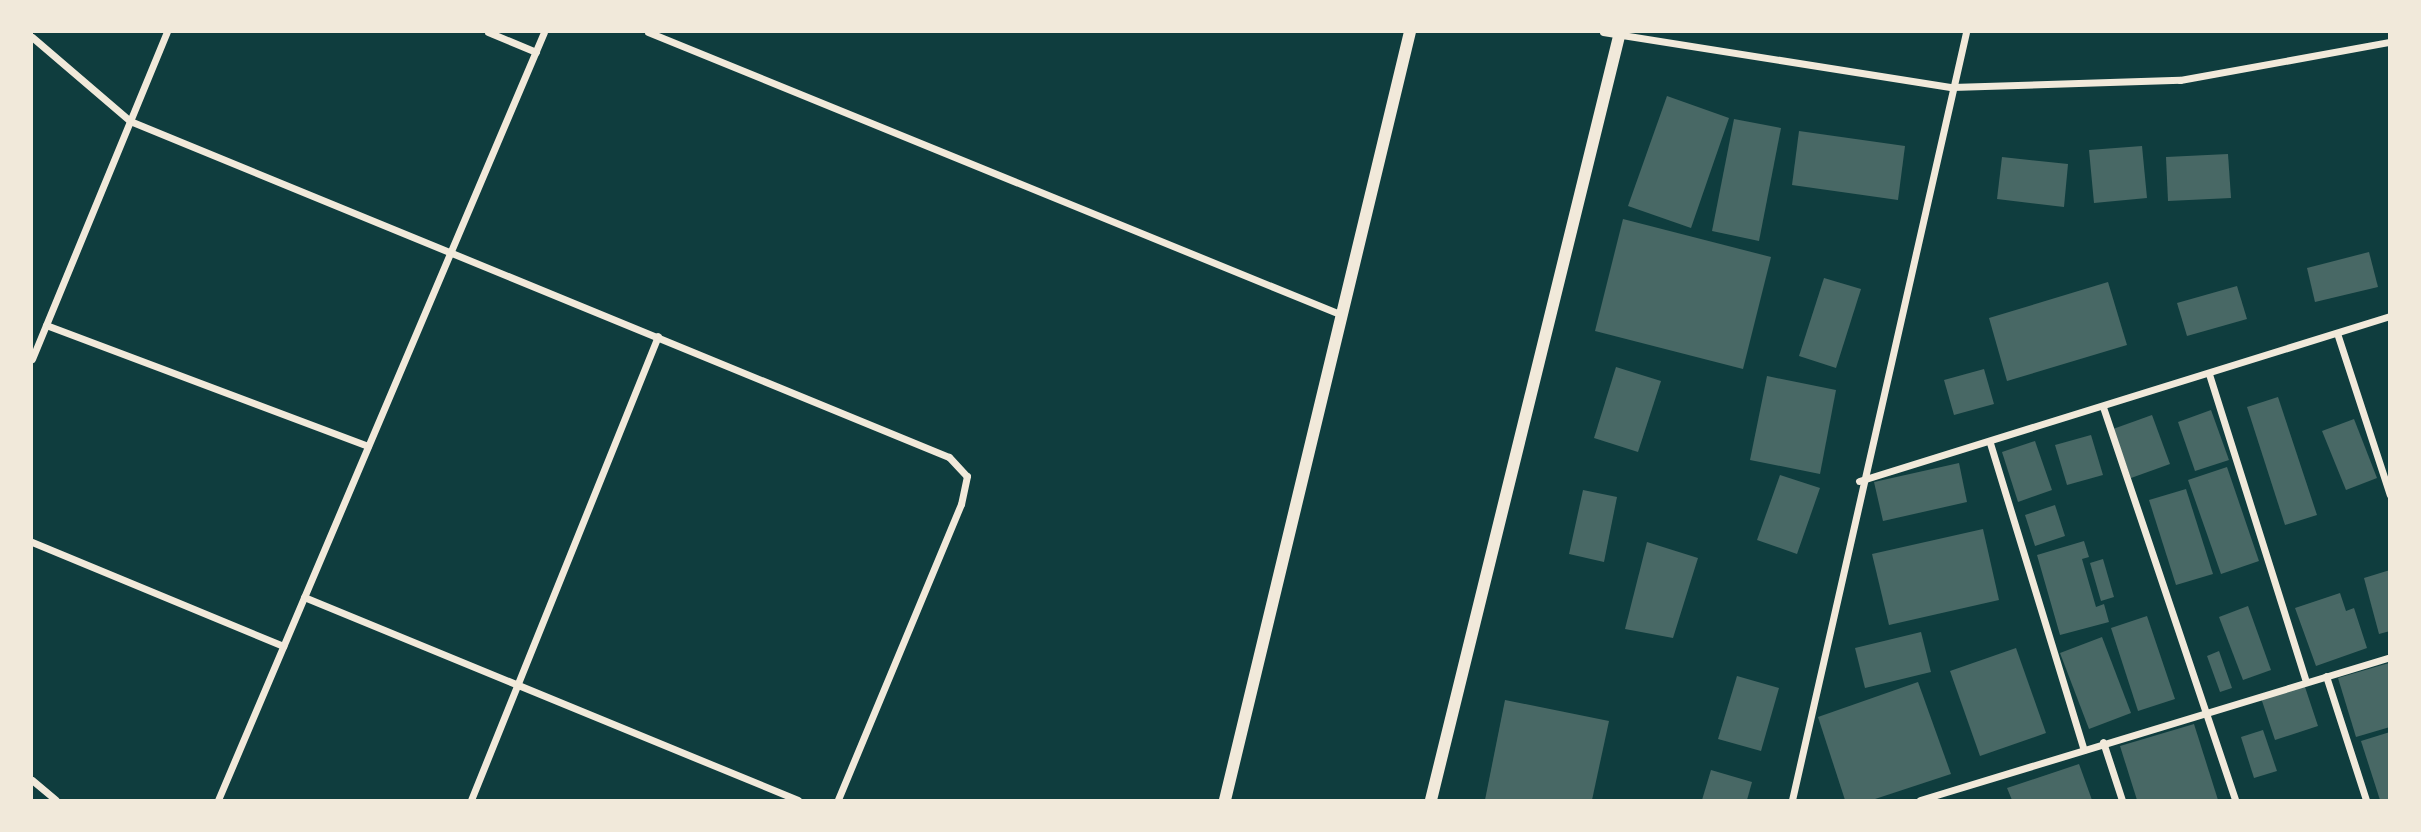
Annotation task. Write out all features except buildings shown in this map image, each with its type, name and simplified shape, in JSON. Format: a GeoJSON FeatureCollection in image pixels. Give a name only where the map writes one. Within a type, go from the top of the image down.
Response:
{"type":"FeatureCollection","features":[{"type":"Feature","properties":{"kind":"street"},"geometry":{"type":"LineString","coordinates":[[32,359],[33,348],[46,325],[167,32]]}},
{"type":"Feature","properties":{"kind":"street"},"geometry":{"type":"LineString","coordinates":[[488,32],[536,52]]}},
{"type":"Feature","properties":{"kind":"street"},"geometry":{"type":"LineString","coordinates":[[218,800],[544,32]]}},
{"type":"Feature","properties":{"kind":"street"},"geometry":{"type":"LineString","coordinates":[[648,32],[1343,315]]}},
{"type":"Feature","properties":{"kind":"street"},"geometry":{"type":"LineString","coordinates":[[1225,800],[1410,32]]}},
{"type":"Feature","properties":{"kind":"street"},"geometry":{"type":"LineString","coordinates":[[1602,32],[1952,87],[2180,80],[2389,42]]}},
{"type":"Feature","properties":{"kind":"street"},"geometry":{"type":"LineString","coordinates":[[1792,800],[1859,481],[1965,32]]}},
{"type":"Feature","properties":{"kind":"street"},"geometry":{"type":"LineString","coordinates":[[1431,800],[1620,34]]}},
{"type":"Feature","properties":{"kind":"street"},"geometry":{"type":"LineString","coordinates":[[32,37],[130,121],[949,457],[967,476],[961,504],[838,800]]}},
{"type":"Feature","properties":{"kind":"street"},"geometry":{"type":"LineString","coordinates":[[1859,481],[1990,443],[2389,316]]}},
{"type":"Feature","properties":{"kind":"street"},"geometry":{"type":"LineString","coordinates":[[46,325],[368,446]]}},
{"type":"Feature","properties":{"kind":"street"},"geometry":{"type":"LineString","coordinates":[[2337,333],[2389,495]]}},
{"type":"Feature","properties":{"kind":"street"},"geometry":{"type":"LineString","coordinates":[[471,800],[658,336]]}},
{"type":"Feature","properties":{"kind":"street"},"geometry":{"type":"LineString","coordinates":[[2209,374],[2305,679]]}},
{"type":"Feature","properties":{"kind":"street"},"geometry":{"type":"LineString","coordinates":[[2104,407],[2203,713],[2235,800]]}},
{"type":"Feature","properties":{"kind":"street"},"geometry":{"type":"LineString","coordinates":[[1990,443],[2084,750]]}},
{"type":"Feature","properties":{"kind":"street"},"geometry":{"type":"LineString","coordinates":[[32,542],[283,646]]}},
{"type":"Feature","properties":{"kind":"street"},"geometry":{"type":"LineString","coordinates":[[304,597],[799,800]]}},
{"type":"Feature","properties":{"kind":"street"},"geometry":{"type":"LineString","coordinates":[[1920,800],[2305,679],[2326,676],[2389,657]]}},
{"type":"Feature","properties":{"kind":"street"},"geometry":{"type":"LineString","coordinates":[[2326,676],[2366,800]]}},
{"type":"Feature","properties":{"kind":"street"},"geometry":{"type":"LineString","coordinates":[[2103,742],[2122,800]]}},
{"type":"Feature","properties":{"kind":"street"},"geometry":{"type":"LineString","coordinates":[[32,780],[56,800]]}}]}
